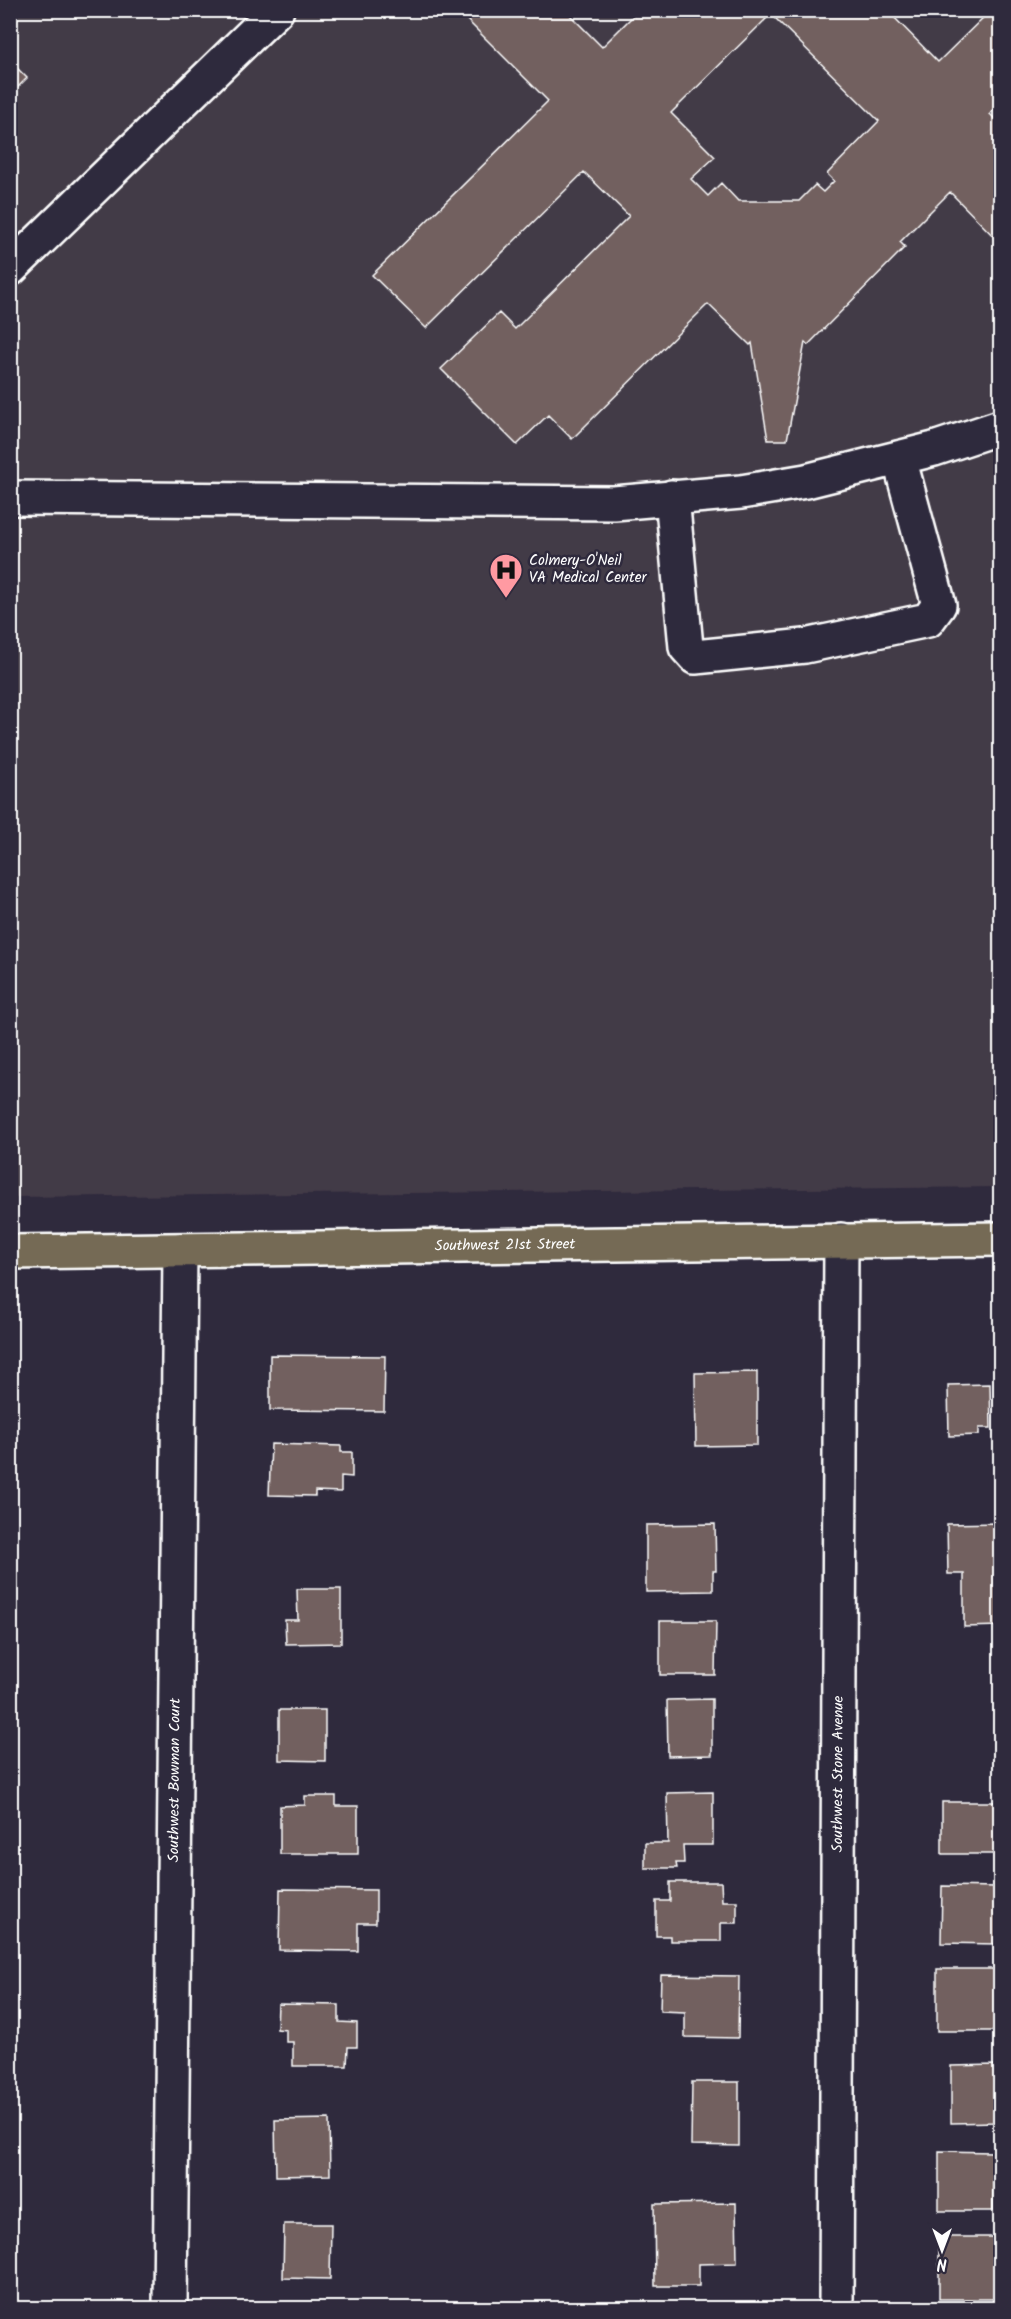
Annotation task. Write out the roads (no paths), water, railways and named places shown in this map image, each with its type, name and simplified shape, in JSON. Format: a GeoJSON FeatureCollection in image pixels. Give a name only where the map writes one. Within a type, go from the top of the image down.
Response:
{"type":"FeatureCollection","features":[{"type":"Feature","properties":{"kind":"main road","name":"Southwest 21st Street"},"geometry":{"type":"LineString","coordinates":[[10,1252],[1000,1239]]}},
{"type":"Feature","properties":{"kind":"street"},"geometry":{"type":"LineString","coordinates":[[10,269],[277,10]]}},
{"type":"Feature","properties":{"kind":"street"},"geometry":{"type":"LineString","coordinates":[[10,498],[614,503],[741,492],[773,486],[934,449],[1000,427]]}},
{"type":"Feature","properties":{"kind":"street"},"geometry":{"type":"LineString","coordinates":[[672,497],[686,647],[695,657],[804,646],[928,620],[939,605],[899,458]]}},
{"type":"Feature","properties":{"kind":"street","name":"Southwest Stone Avenue"},"geometry":{"type":"LineString","coordinates":[[836,2308],[841,1240]]}},
{"type":"Feature","properties":{"kind":"street","name":"Southwest Bowman Court"},"geometry":{"type":"LineString","coordinates":[[170,2308],[180,1250]]}},
{"type":"Feature","properties":{"kind":"place","name":"Colmery-O'Neil VA Medical Center"},"geometry":{"type":"Point","coordinates":[506,599]}}]}
